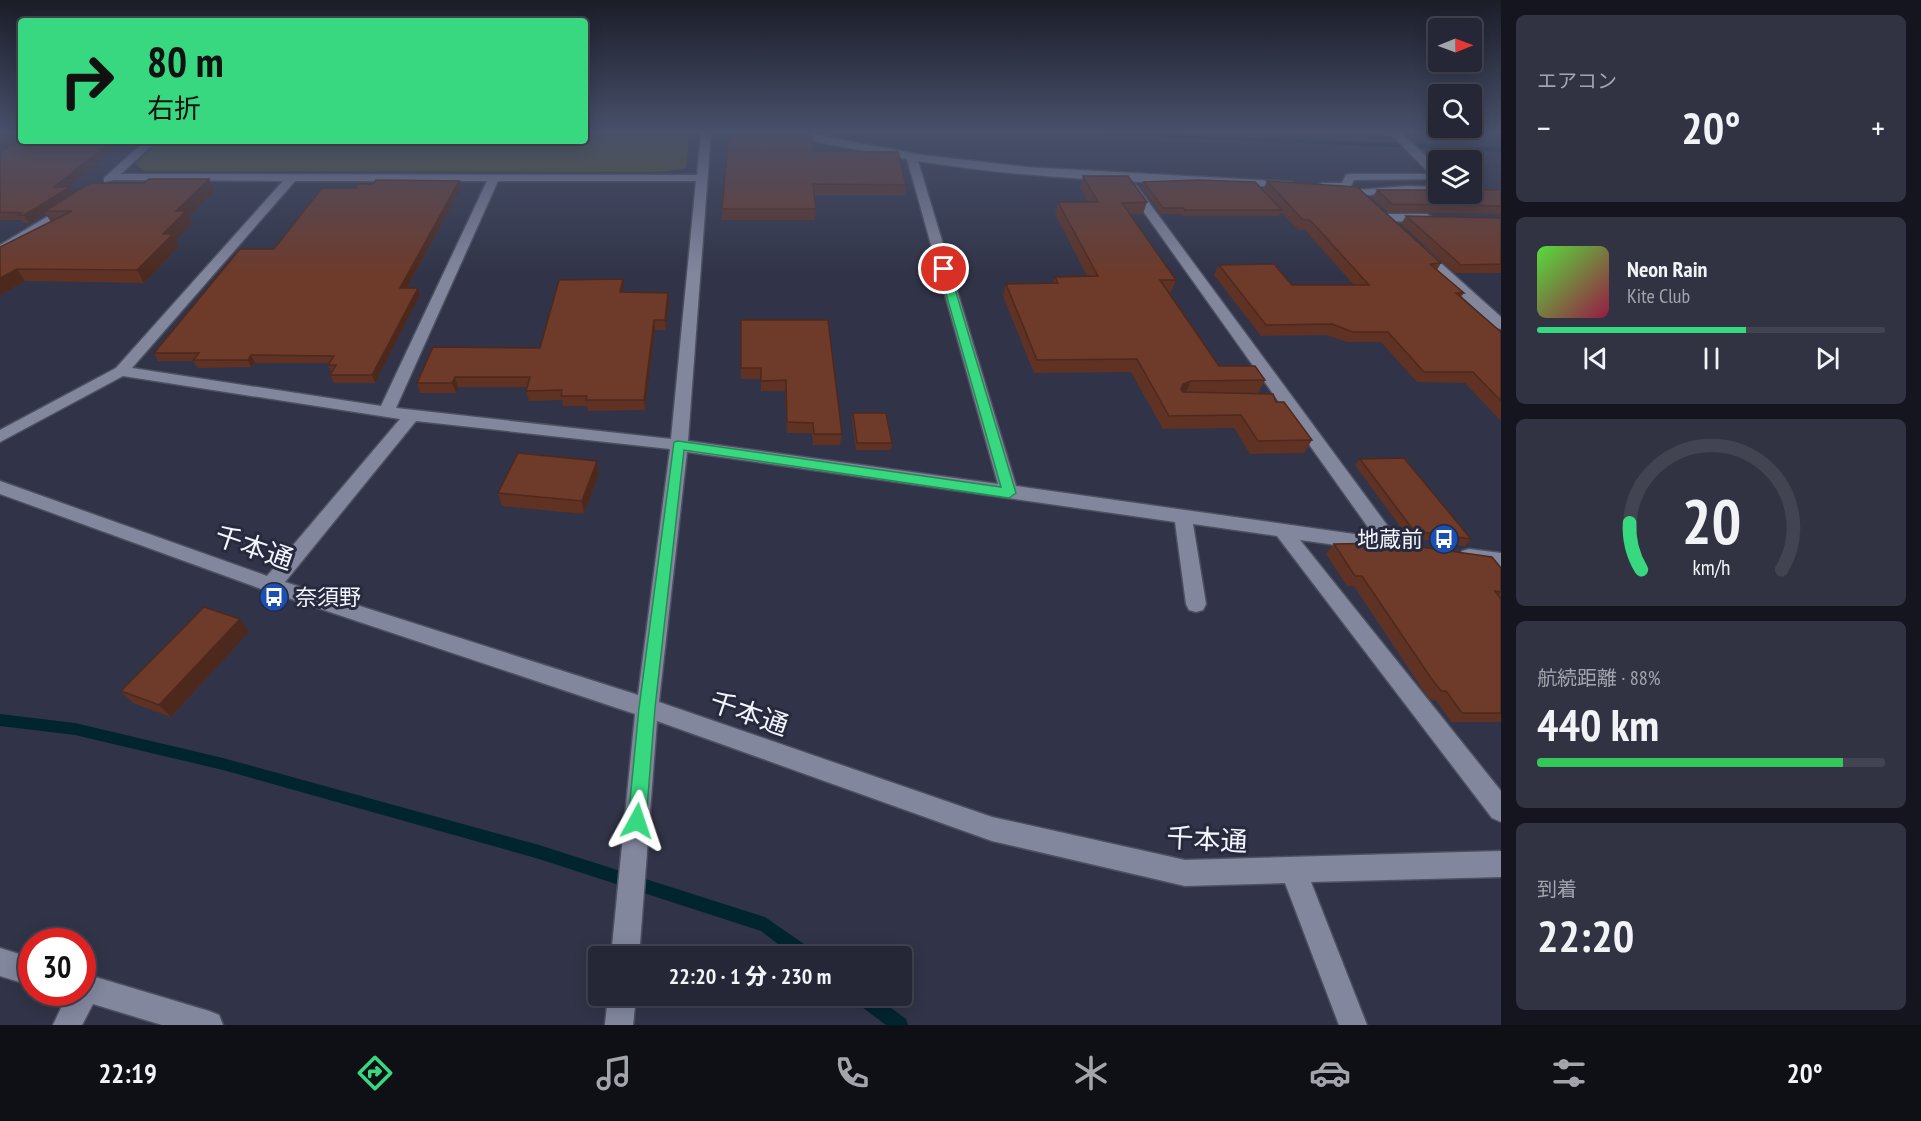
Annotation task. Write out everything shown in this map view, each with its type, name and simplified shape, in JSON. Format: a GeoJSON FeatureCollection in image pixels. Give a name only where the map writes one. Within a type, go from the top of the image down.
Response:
{"type":"FeatureCollection","features":[{"type":"Feature","properties":{"kind":"street"},"geometry":{"type":"LineString","coordinates":[[95,189],[110,179]]}},
{"type":"Feature","properties":{"kind":"street"},"geometry":{"type":"LineString","coordinates":[[0,437],[121,371],[290,179]]}},
{"type":"Feature","properties":{"kind":"street"},"geometry":{"type":"LineString","coordinates":[[386,412],[493,179]]}},
{"type":"Feature","properties":{"kind":"street"},"geometry":{"type":"LineString","coordinates":[[626,946],[647,708],[678,445],[702,179]]}},
{"type":"Feature","properties":{"kind":"street"},"geometry":{"type":"LineString","coordinates":[[918,179],[1009,493]]}},
{"type":"Feature","properties":{"kind":"street"},"geometry":{"type":"LineString","coordinates":[[1127,179],[1392,546]]}},
{"type":"Feature","properties":{"kind":"street"},"geometry":{"type":"LineString","coordinates":[[1147,179],[1305,185],[1366,202],[1442,219]]}},
{"type":"Feature","properties":{"kind":"street"},"geometry":{"type":"LineString","coordinates":[[1351,179],[1366,202],[1501,325]]}},
{"type":"Feature","properties":{"kind":"street"},"geometry":{"type":"LineString","coordinates":[[1366,202],[1407,189],[1428,190]]}},
{"type":"Feature","properties":{"kind":"street"},"geometry":{"type":"LineString","coordinates":[[0,250],[77,201]]}},
{"type":"Feature","properties":{"kind":"street"},"geometry":{"type":"LineString","coordinates":[[121,371],[386,412],[678,445],[1414,549]]}},
{"type":"Feature","properties":{"kind":"street"},"geometry":{"type":"LineString","coordinates":[[1264,400],[1287,400]]}},
{"type":"Feature","properties":{"kind":"street"},"geometry":{"type":"LineString","coordinates":[[271,585],[412,415]]}},
{"type":"Feature","properties":{"kind":"street","name":"千本通"},"geometry":{"type":"LineString","coordinates":[[0,488],[271,585],[647,708],[992,829],[1185,873],[1501,864]]}},
{"type":"Feature","properties":{"kind":"street"},"geometry":{"type":"LineString","coordinates":[[1183,517],[1196,604]]}},
{"type":"Feature","properties":{"kind":"street"},"geometry":{"type":"LineString","coordinates":[[1283,531],[1501,810]]}},
{"type":"Feature","properties":{"kind":"street"},"geometry":{"type":"LineString","coordinates":[[1458,555],[1501,561]]}},
{"type":"Feature","properties":{"kind":"street"},"geometry":{"type":"LineString","coordinates":[[1293,870],[1353,1025]]}},
{"type":"Feature","properties":{"kind":"street"},"geometry":{"type":"LineString","coordinates":[[0,963],[18,968]]}},
{"type":"Feature","properties":{"kind":"street"},"geometry":{"type":"LineString","coordinates":[[96,991],[209,1025]]}},
{"type":"Feature","properties":{"kind":"street"},"geometry":{"type":"LineString","coordinates":[[67,1025],[76,1006]]}},
{"type":"Feature","properties":{"kind":"street"},"geometry":{"type":"LineString","coordinates":[[620,1025],[621,1006]]}},
{"type":"Feature","properties":{"kind":"building"},"geometry":{"type":"Polygon","coordinates":[[[0,179],[64,179],[54,187],[70,187],[24,215],[0,212],[0,179]]]}},
{"type":"Feature","properties":{"kind":"building"},"geometry":{"type":"Polygon","coordinates":[[[149,179],[209,179],[176,211],[186,211],[163,234],[173,234],[137,270],[17,269],[0,278],[0,247],[72,211],[45,211],[90,183],[144,183],[149,179]]]}},
{"type":"Feature","properties":{"kind":"building"},"geometry":{"type":"Polygon","coordinates":[[[725,179],[905,179],[906,185],[813,184],[816,209],[722,209],[725,179]]]}},
{"type":"Feature","properties":{"kind":"building"},"geometry":{"type":"Polygon","coordinates":[[[1085,179],[1130,179],[1147,202],[1122,203],[1176,280],[1160,280],[1219,366],[1255,366],[1265,380],[1191,381],[1183,384],[1181,389],[1183,392],[1273,394],[1276,402],[1284,402],[1312,440],[1258,441],[1241,415],[1169,416],[1137,359],[1037,360],[1006,284],[1058,283],[1055,277],[1098,276],[1058,202],[1098,202],[1085,179]]]}},
{"type":"Feature","properties":{"kind":"building"},"geometry":{"type":"Polygon","coordinates":[[[376,180],[459,181],[400,288],[418,288],[372,375],[330,375],[336,365],[328,365],[334,356],[251,355],[248,360],[193,360],[199,353],[154,353],[240,249],[274,249],[322,188],[356,188],[358,184],[373,184],[376,180]]]}},
{"type":"Feature","properties":{"kind":"building"},"geometry":{"type":"Polygon","coordinates":[[[1198,180],[1255,182],[1282,210],[1163,208],[1144,182],[1198,180]]]}},
{"type":"Feature","properties":{"kind":"building"},"geometry":{"type":"Polygon","coordinates":[[[1267,181],[1357,187],[1441,263],[1430,264],[1464,293],[1456,293],[1501,332],[1501,401],[1473,372],[1424,372],[1388,332],[1353,332],[1332,324],[1266,325],[1219,265],[1274,264],[1292,285],[1369,285],[1310,220],[1303,220],[1267,181]]]}},
{"type":"Feature","properties":{"kind":"building"},"geometry":{"type":"Polygon","coordinates":[[[1377,190],[1428,190],[1428,204],[1482,204],[1482,190],[1501,190],[1501,206],[1392,204],[1377,190]]]}},
{"type":"Feature","properties":{"kind":"building"},"geometry":{"type":"Polygon","coordinates":[[[1406,216],[1501,218],[1501,264],[1461,265],[1406,216]]]}},
{"type":"Feature","properties":{"kind":"building"},"geometry":{"type":"Polygon","coordinates":[[[623,279],[620,292],[668,293],[665,320],[654,320],[644,400],[586,400],[587,396],[561,396],[562,390],[526,391],[530,377],[455,377],[452,383],[417,383],[433,347],[540,348],[559,280],[623,279]]]}},
{"type":"Feature","properties":{"kind":"building"},"geometry":{"type":"Polygon","coordinates":[[[741,320],[828,320],[842,434],[814,434],[813,423],[787,422],[786,380],[761,381],[761,368],[741,368],[741,320]]]}},
{"type":"Feature","properties":{"kind":"building"},"geometry":{"type":"Polygon","coordinates":[[[853,413],[886,413],[892,443],[857,443],[853,413]]]}},
{"type":"Feature","properties":{"kind":"building"},"geometry":{"type":"Polygon","coordinates":[[[518,453],[597,461],[582,501],[498,493],[518,453]]]}},
{"type":"Feature","properties":{"kind":"building"},"geometry":{"type":"Polygon","coordinates":[[[1404,458],[1471,539],[1414,531],[1360,459],[1404,458]]]}},
{"type":"Feature","properties":{"kind":"building"},"geometry":{"type":"Polygon","coordinates":[[[1392,543],[1492,557],[1501,568],[1501,592],[1495,591],[1501,599],[1501,713],[1462,713],[1446,691],[1441,691],[1431,678],[1362,576],[1355,576],[1334,544],[1392,543]]]}},
{"type":"Feature","properties":{"kind":"building"},"geometry":{"type":"Polygon","coordinates":[[[204,607],[240,619],[159,705],[121,691],[204,607]]]}},
{"type":"Feature","properties":{"kind":"waterway"},"geometry":{"type":"LineString","coordinates":[[0,720],[75,729],[223,764],[539,852],[765,925],[793,946]]}},
{"type":"Feature","properties":{"kind":"waterway"},"geometry":{"type":"LineString","coordinates":[[874,1006],[900,1025]]}},
{"type":"Feature","properties":{"kind":"place","name":"地蔵前"},"geometry":{"type":"Point","coordinates":[1444,539]}},
{"type":"Feature","properties":{"kind":"place","name":"奈須野"},"geometry":{"type":"Point","coordinates":[274,597]}},
{"type":"Feature","properties":{"kind":"route"},"geometry":{"type":"LineString","coordinates":[[637,821],[647,708],[678,445],[1009,493],[944,269]]}}]}
